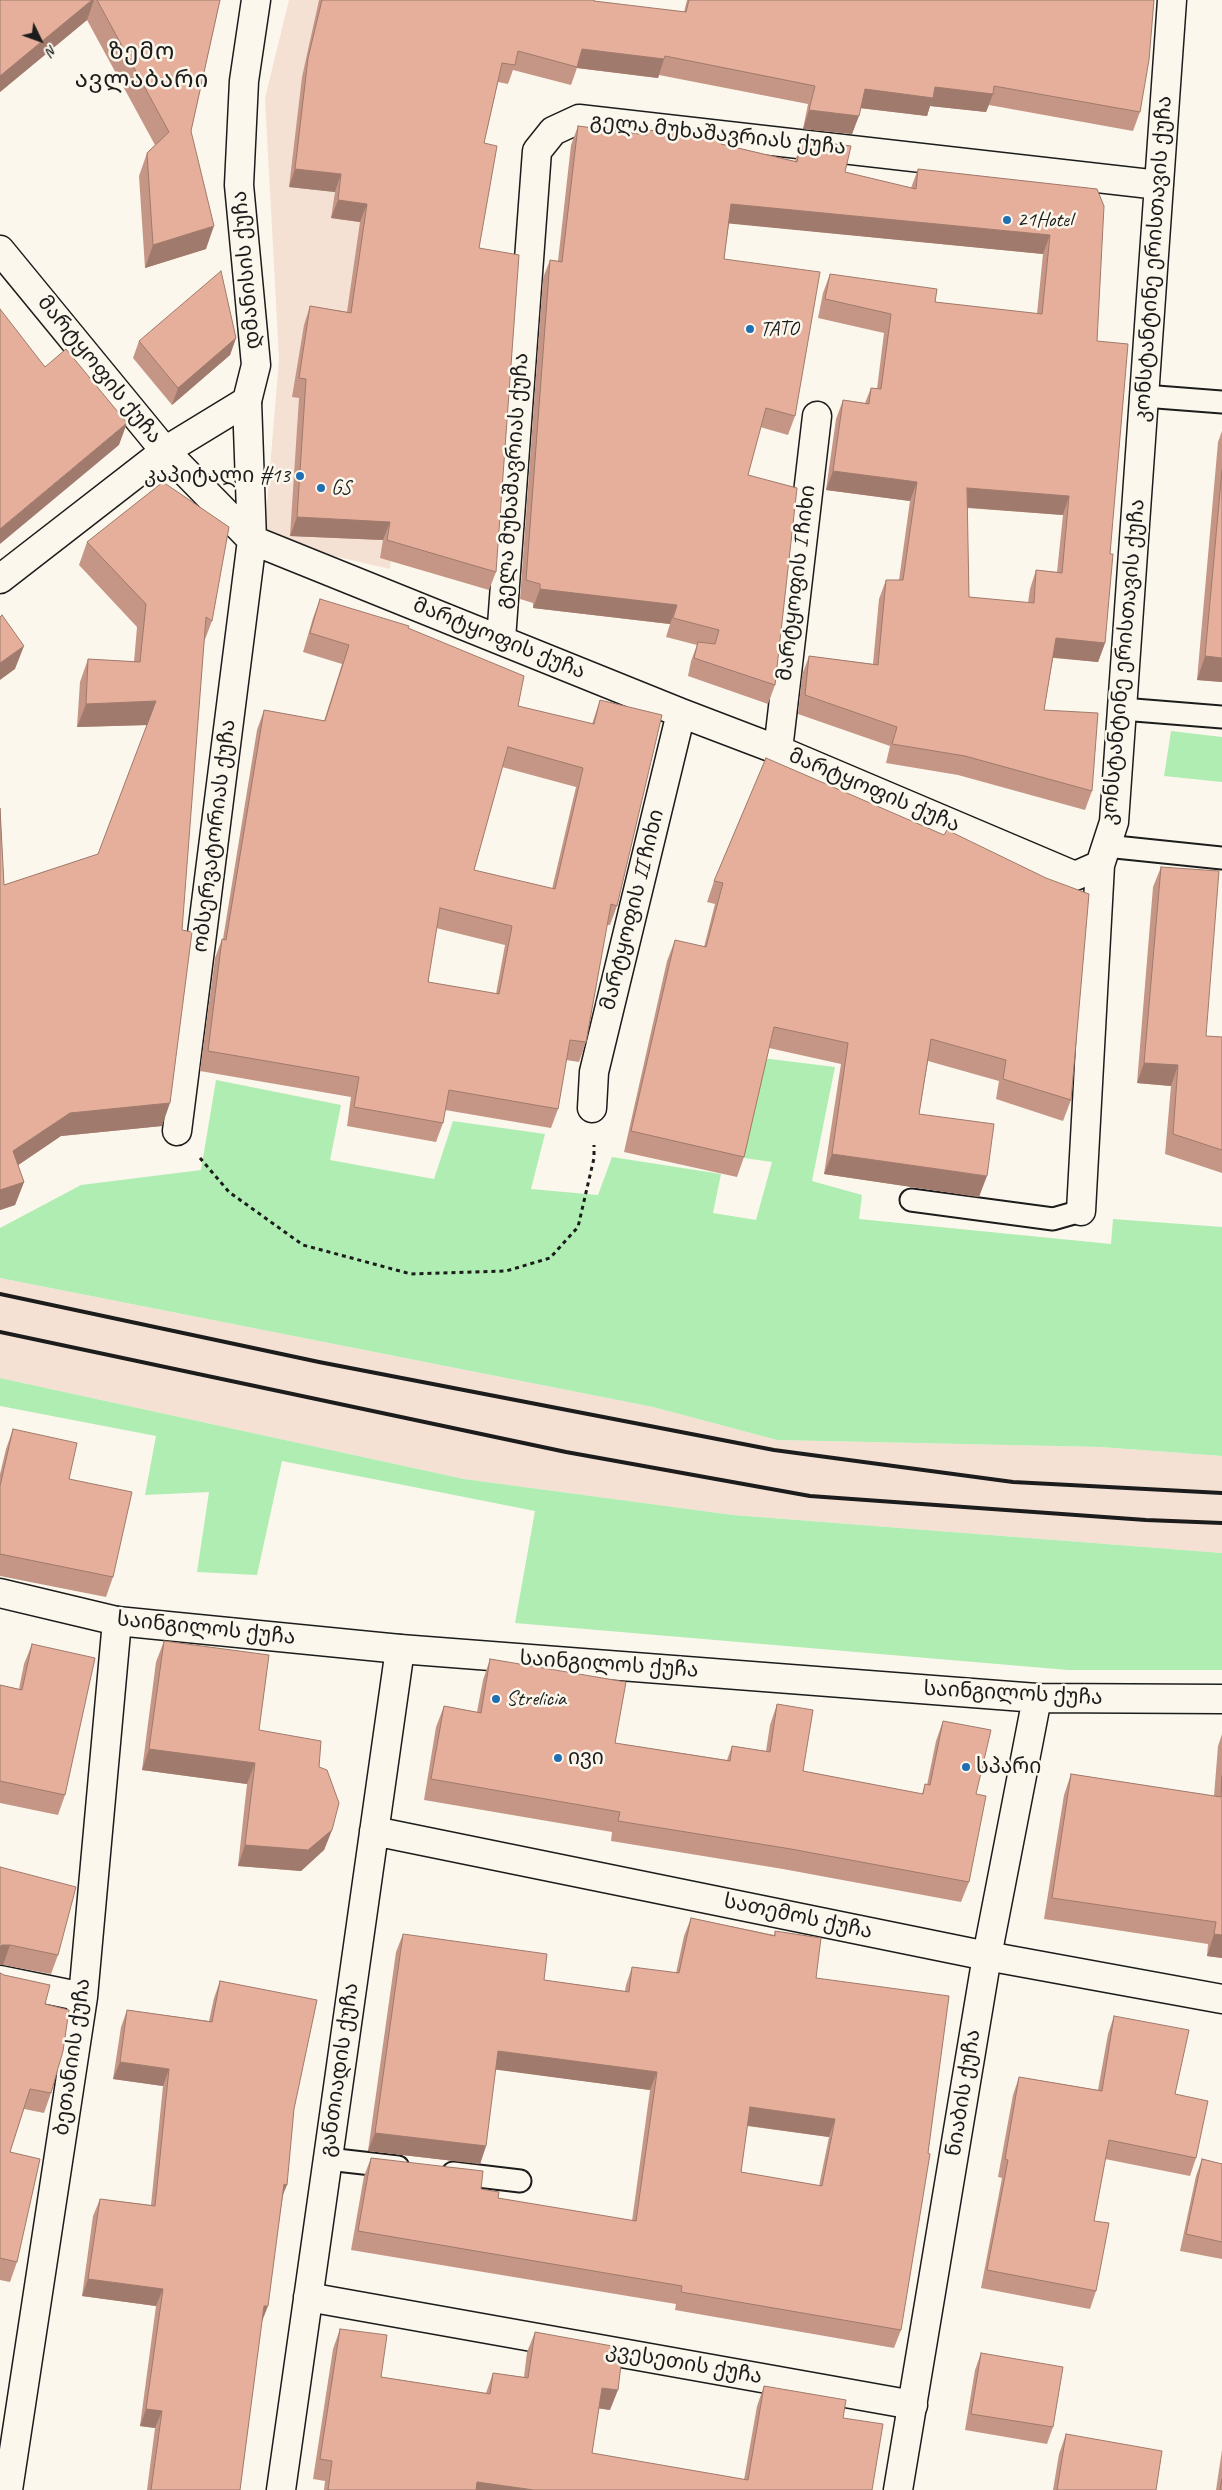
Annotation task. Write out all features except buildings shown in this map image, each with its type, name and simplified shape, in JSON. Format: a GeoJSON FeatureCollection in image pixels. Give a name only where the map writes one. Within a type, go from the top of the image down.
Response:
{"type":"FeatureCollection","features":[{"type":"Feature","properties":{"kind":"street","name":"დმანისის ქუჩა"},"geometry":{"type":"LineString","coordinates":[[252,540],[247,401],[256,364],[239,185],[244,81],[256,0]]}},
{"type":"Feature","properties":{"kind":"street","name":"კონსტანტინე ერისთავის ქუჩა"},"geometry":{"type":"LineString","coordinates":[[1081,1211],[1103,855],[1114,822],[1172,0]]}},
{"type":"Feature","properties":{"kind":"street","name":"გელა მუხაშავრიას ქუჩა"},"geometry":{"type":"LineString","coordinates":[[501,640],[537,152],[553,130],[579,119],[1160,185]]}},
{"type":"Feature","properties":{"kind":"street","name":"მარტყოფის ქუჩა"},"geometry":{"type":"LineString","coordinates":[[0,250],[165,451],[252,540],[681,713],[778,750],[1075,876],[1103,855]]}},
{"type":"Feature","properties":{"kind":"street"},"geometry":{"type":"LineString","coordinates":[[0,579],[165,451],[247,401]]}},
{"type":"Feature","properties":{"kind":"street","name":"მარტყოფის I ჩიხი"},"geometry":{"type":"LineString","coordinates":[[778,750],[817,416]]}},
{"type":"Feature","properties":{"kind":"street","name":"ობსერვატორიას ქუჩა"},"geometry":{"type":"LineString","coordinates":[[177,1131],[252,540]]}},
{"type":"Feature","properties":{"kind":"street","name":"მარტყოფის II ჩიხი"},"geometry":{"type":"LineString","coordinates":[[592,1108],[594,1072],[681,713]]}},
{"type":"Feature","properties":{"kind":"street","name":"საინგილოს ქუჩა"},"geometry":{"type":"LineString","coordinates":[[0,1593],[117,1621],[400,1649],[1037,1698],[1222,1699]]}},
{"type":"Feature","properties":{"kind":"street","name":"ბეთანიის ქუჩა"},"geometry":{"type":"LineString","coordinates":[[8,2490],[83,1997],[117,1621]]}},
{"type":"Feature","properties":{"kind":"street","name":"განთიადის ქუჩა"},"geometry":{"type":"LineString","coordinates":[[281,2490],[400,1649]]}},
{"type":"Feature","properties":{"kind":"street","name":"ნიაბის ქუჩა"},"geometry":{"type":"LineString","coordinates":[[898,2490],[987,1956],[1037,1698]]}},
{"type":"Feature","properties":{"kind":"street","name":"სათემოს ქუჩა"},"geometry":{"type":"LineString","coordinates":[[374,1831],[987,1956],[1222,1999]]}},
{"type":"Feature","properties":{"kind":"street"},"geometry":{"type":"LineString","coordinates":[[0,1980],[83,1997]]}},
{"type":"Feature","properties":{"kind":"street","name":"კვესეთის ქუჩა"},"geometry":{"type":"LineString","coordinates":[[308,2297],[913,2405]]}},
{"type":"Feature","properties":{"kind":"lane"},"geometry":{"type":"LineString","coordinates":[[1144,396],[1222,402]]}},
{"type":"Feature","properties":{"kind":"lane"},"geometry":{"type":"LineString","coordinates":[[1122,709],[1222,717]]}},
{"type":"Feature","properties":{"kind":"lane"},"geometry":{"type":"LineString","coordinates":[[1103,855],[1222,858]]}},
{"type":"Feature","properties":{"kind":"lane","name":"კონსტანტინე ერისთავის ქუჩა"},"geometry":{"type":"LineString","coordinates":[[911,1200],[1053,1219],[1081,1211]]}},
{"type":"Feature","properties":{"kind":"lane"},"geometry":{"type":"LineString","coordinates":[[328,2159],[520,2181]]}},
{"type":"Feature","properties":{"kind":"path"},"geometry":{"type":"LineString","coordinates":[[177,1131],[229,1192],[303,1246],[411,1274],[506,1271],[550,1258],[578,1227],[594,1158],[592,1108]]}},
{"type":"Feature","properties":{"kind":"shaded area"},"geometry":{"type":"Polygon","coordinates":[[[289,0],[451,0],[390,569],[264,540],[279,359],[265,98],[289,0]]]}},
{"type":"Feature","properties":{"kind":"shaded area"},"geometry":{"type":"Polygon","coordinates":[[[0,1278],[653,1407],[777,1440],[1101,1447],[1222,1456],[1222,1553],[733,1515],[464,1479],[0,1378],[0,1278]]]}},
{"type":"Feature","properties":{"kind":"green space"},"geometry":{"type":"Polygon","coordinates":[[[1171,731],[1222,737],[1222,782],[1164,776],[1171,731]]]}},
{"type":"Feature","properties":{"kind":"green space"},"geometry":{"type":"Polygon","coordinates":[[[762,1058],[835,1067],[812,1181],[862,1195],[859,1219],[1111,1244],[1113,1219],[1222,1227],[1222,1456],[1101,1447],[777,1440],[653,1407],[0,1278],[0,1228],[81,1185],[201,1170],[216,1080],[341,1105],[330,1160],[434,1179],[453,1121],[545,1134],[531,1189],[598,1195],[612,1157],[721,1174],[713,1213],[756,1220],[772,1162],[737,1157],[762,1058]]]}},
{"type":"Feature","properties":{"kind":"green space"},"geometry":{"type":"Polygon","coordinates":[[[0,1378],[464,1479],[733,1515],[1222,1553],[1222,1670],[1068,1670],[515,1623],[535,1511],[282,1461],[257,1575],[197,1572],[209,1492],[145,1495],[156,1436],[0,1406],[0,1378]]]}},
{"type":"Feature","properties":{"kind":"railway"},"geometry":{"type":"LineString","coordinates":[[0,1294],[319,1362],[774,1450],[1013,1482],[1222,1493]]}},
{"type":"Feature","properties":{"kind":"railway"},"geometry":{"type":"LineString","coordinates":[[0,1332],[566,1452],[810,1496],[1146,1520],[1222,1523]]}},
{"type":"Feature","properties":{"kind":"place","name":"21Hotel"},"geometry":{"type":"Point","coordinates":[1007,220]}},
{"type":"Feature","properties":{"kind":"place","name":"TATO"},"geometry":{"type":"Point","coordinates":[750,329]}},
{"type":"Feature","properties":{"kind":"place","name":"კაპიტალი #13"},"geometry":{"type":"Point","coordinates":[300,476]}},
{"type":"Feature","properties":{"kind":"place","name":"GS"},"geometry":{"type":"Point","coordinates":[321,488]}},
{"type":"Feature","properties":{"kind":"place","name":"Strelicia"},"geometry":{"type":"Point","coordinates":[496,1699]}},
{"type":"Feature","properties":{"kind":"place","name":"ივი"},"geometry":{"type":"Point","coordinates":[558,1758]}},
{"type":"Feature","properties":{"kind":"place","name":"სპარი"},"geometry":{"type":"Point","coordinates":[966,1767]}},
{"type":"Feature","properties":{"kind":"district","name":"ზემო ავლაბარი"},"geometry":{"type":"Point","coordinates":[142,67]}}]}
